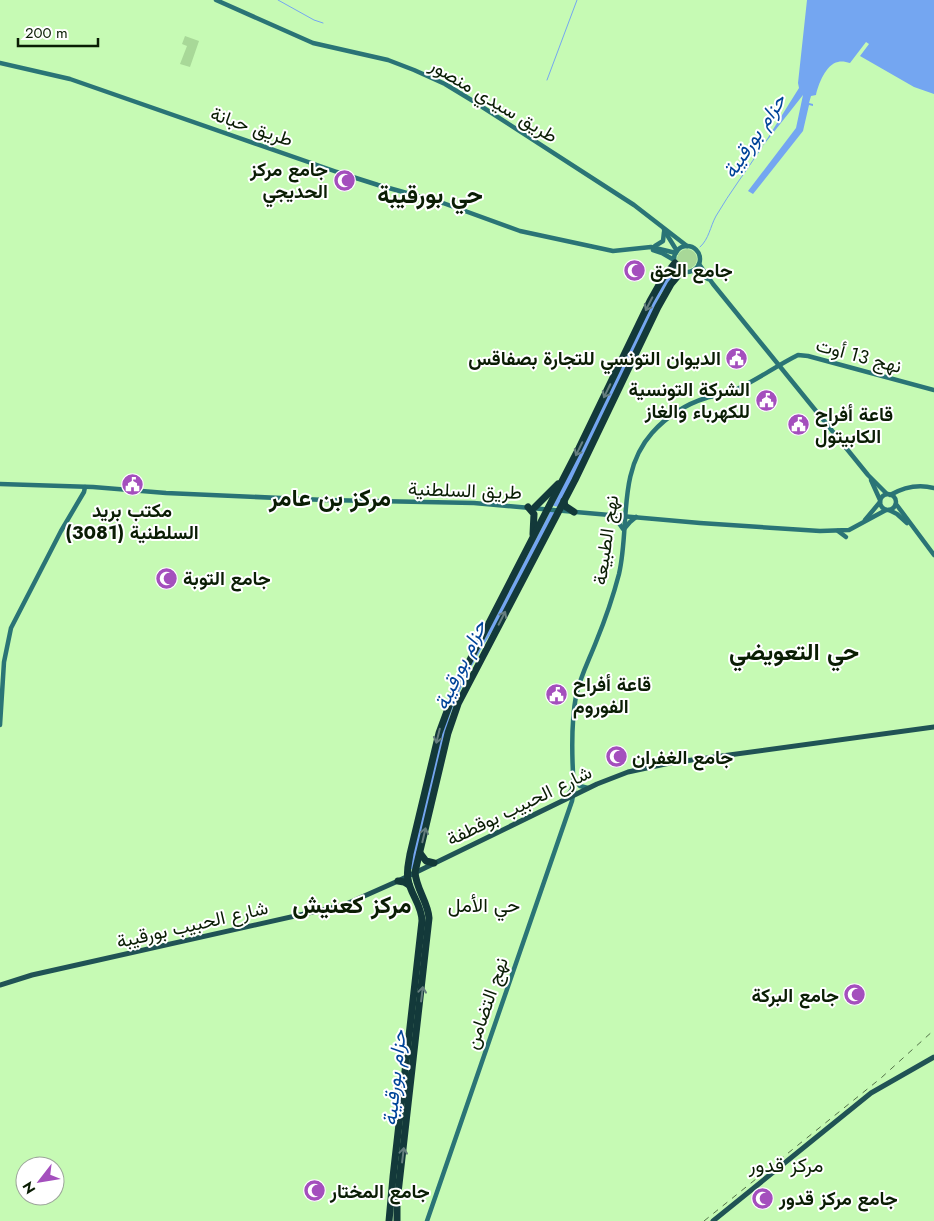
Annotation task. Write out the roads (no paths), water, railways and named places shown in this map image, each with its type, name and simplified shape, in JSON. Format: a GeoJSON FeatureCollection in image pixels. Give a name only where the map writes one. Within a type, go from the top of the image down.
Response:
{"type":"FeatureCollection","features":[{"type":"Feature","properties":{"kind":"highway"},"geometry":{"type":"LineString","coordinates":[[389,1221],[422,918],[418,902],[409,885],[407,876],[410,854],[439,732],[446,709],[456,687],[564,478],[650,302],[663,278],[675,262]]}},
{"type":"Feature","properties":{"kind":"highway"},"geometry":{"type":"LineString","coordinates":[[397,1221],[430,918],[417,883],[415,872],[455,711],[470,679],[558,514],[658,307],[671,284],[682,271]]}},
{"type":"Feature","properties":{"kind":"highway"},"geometry":{"type":"LineString","coordinates":[[533,539],[534,514],[532,507],[564,478]]}},
{"type":"Feature","properties":{"kind":"highway"},"geometry":{"type":"LineString","coordinates":[[564,501],[565,506],[572,512]]}},
{"type":"Feature","properties":{"kind":"highway"},"geometry":{"type":"LineString","coordinates":[[558,514],[572,512]]}},
{"type":"Feature","properties":{"kind":"highway"},"geometry":{"type":"LineString","coordinates":[[420,853],[426,861],[434,863]]}},
{"type":"Feature","properties":{"kind":"highway"},"geometry":{"type":"LineString","coordinates":[[398,881],[409,885]]}},
{"type":"Feature","properties":{"kind":"main road","name":"طريق سيدي منصور"},"geometry":{"type":"LineString","coordinates":[[216,0],[308,41],[388,60],[445,84],[534,140],[659,223],[676,239],[687,246]]}},
{"type":"Feature","properties":{"kind":"main road","name":"طريق حبانة"},"geometry":{"type":"LineString","coordinates":[[0,63],[70,79],[336,172],[392,190],[443,203],[520,232],[613,251],[651,247],[676,252]]}},
{"type":"Feature","properties":{"kind":"main road","name":"طريق سيدي منصور"},"geometry":{"type":"LineString","coordinates":[[659,223],[676,252]]}},
{"type":"Feature","properties":{"kind":"main road"},"geometry":{"type":"LineString","coordinates":[[651,247],[660,245],[665,237],[664,231]]}},
{"type":"Feature","properties":{"kind":"main road"},"geometry":{"type":"LineString","coordinates":[[713,284],[698,273],[682,271],[675,262],[676,252],[687,246],[694,248],[698,253],[699,264],[713,284],[868,474],[896,502],[910,525],[934,555]]}},
{"type":"Feature","properties":{"kind":"main road","name":"طريق حبانة"},"geometry":{"type":"LineString","coordinates":[[640,249],[657,251],[675,262]]}},
{"type":"Feature","properties":{"kind":"main road"},"geometry":{"type":"LineString","coordinates":[[692,271],[699,264]]}},
{"type":"Feature","properties":{"kind":"main road","name":"نهج 13 أوت"},"geometry":{"type":"LineString","coordinates":[[779,365],[798,355],[804,355],[934,390]]}},
{"type":"Feature","properties":{"kind":"main road","name":"نهج الطبيعة"},"geometry":{"type":"LineString","coordinates":[[574,796],[574,719],[576,695],[583,671],[614,593],[619,573],[630,475],[638,454],[650,436],[676,413],[697,402],[731,392],[779,365]]}},
{"type":"Feature","properties":{"kind":"main road"},"geometry":{"type":"LineString","coordinates":[[868,474],[881,506],[897,514],[910,525]]}},
{"type":"Feature","properties":{"kind":"main road","name":"طريق السلطنية"},"geometry":{"type":"LineString","coordinates":[[0,484],[85,487],[176,494],[382,502],[474,503],[548,509],[558,514]]}},
{"type":"Feature","properties":{"kind":"main road"},"geometry":{"type":"LineString","coordinates":[[865,520],[883,496],[920,485],[934,488]]}},
{"type":"Feature","properties":{"kind":"main road"},"geometry":{"type":"LineString","coordinates":[[0,725],[4,662],[11,628],[60,531],[84,492],[85,487]]}},
{"type":"Feature","properties":{"kind":"main road"},"geometry":{"type":"LineString","coordinates":[[572,512],[838,531],[854,528],[865,520],[893,508],[899,495],[907,488]]}},
{"type":"Feature","properties":{"kind":"main road"},"geometry":{"type":"LineString","coordinates":[[614,515],[621,510],[626,502]]}},
{"type":"Feature","properties":{"kind":"main road"},"geometry":{"type":"LineString","coordinates":[[626,502],[631,513],[636,517]]}},
{"type":"Feature","properties":{"kind":"main road"},"geometry":{"type":"LineString","coordinates":[[614,515],[624,530],[636,517]]}},
{"type":"Feature","properties":{"kind":"main road"},"geometry":{"type":"LineString","coordinates":[[838,531],[846,537]]}},
{"type":"Feature","properties":{"kind":"main road","name":"شارع الحبيب بوقطفة"},"geometry":{"type":"LineString","coordinates":[[415,872],[613,776],[670,763],[934,727]]}},
{"type":"Feature","properties":{"kind":"main road"},"geometry":{"type":"LineString","coordinates":[[574,779],[580,786],[588,788]]}},
{"type":"Feature","properties":{"kind":"main road"},"geometry":{"type":"LineString","coordinates":[[563,801],[572,790],[574,779]]}},
{"type":"Feature","properties":{"kind":"main road","name":"نهج التضامن"},"geometry":{"type":"LineString","coordinates":[[427,1221],[574,796]]}},
{"type":"Feature","properties":{"kind":"main road"},"geometry":{"type":"LineString","coordinates":[[557,804],[565,805],[570,810]]}},
{"type":"Feature","properties":{"kind":"main road","name":"شارع الحبيب بورقيبة"},"geometry":{"type":"LineString","coordinates":[[0,985],[32,975],[338,906],[356,900],[415,872]]}},
{"type":"Feature","properties":{"kind":"main road"},"geometry":{"type":"LineString","coordinates":[[713,1221],[866,1097],[934,1057]]}},
{"type":"Feature","properties":{"kind":"water"},"geometry":{"type":"Polygon","coordinates":[[[807,0],[934,0],[934,94],[914,87],[860,56],[869,44],[866,42],[850,63],[838,62],[826,71],[816,95],[811,96],[809,103],[813,104],[813,106],[809,105],[803,131],[753,194],[748,191],[796,128],[803,95],[762,147],[799,88],[807,0]]]}},
{"type":"Feature","properties":{"kind":"water"},"geometry":{"type":"Polygon","coordinates":[[[672,270],[675,273],[661,294],[559,507],[553,506],[661,285],[672,270]]]}},
{"type":"Feature","properties":{"kind":"water"},"geometry":{"type":"Polygon","coordinates":[[[550,512],[555,512],[497,624],[471,668],[450,715],[414,868],[410,870],[437,750],[453,699],[550,512]]]}},
{"type":"Feature","properties":{"kind":"waterway"},"geometry":{"type":"LineString","coordinates":[[278,0],[323,23]]}},
{"type":"Feature","properties":{"kind":"waterway"},"geometry":{"type":"LineString","coordinates":[[547,80],[577,0]]}},
{"type":"Feature","properties":{"kind":"waterway","name":"حزام بورقيبة"},"geometry":{"type":"LineString","coordinates":[[700,247],[721,207],[762,147]]}},
{"type":"Feature","properties":{"kind":"railway"},"geometry":{"type":"LineString","coordinates":[[704,1221],[881,1078],[934,1030]]}},
{"type":"Feature","properties":{"kind":"place","name":"جامع مركز الحديجي"},"geometry":{"type":"Point","coordinates":[344,180]}},
{"type":"Feature","properties":{"kind":"place","name":"جامع الحق"},"geometry":{"type":"Point","coordinates":[634,270]}},
{"type":"Feature","properties":{"kind":"place","name":"الديوان التونسي للتجارة بصفاقس"},"geometry":{"type":"Point","coordinates":[737,358]}},
{"type":"Feature","properties":{"kind":"place","name":"الشركة التونسية للكهرباء والغاز"},"geometry":{"type":"Point","coordinates":[766,400]}},
{"type":"Feature","properties":{"kind":"place","name":"قاعة أفراح الكابيتول"},"geometry":{"type":"Point","coordinates":[799,425]}},
{"type":"Feature","properties":{"kind":"place","name":"مكتب بريد السلطنية (3081)"},"geometry":{"type":"Point","coordinates":[132,484]}},
{"type":"Feature","properties":{"kind":"place","name":"جامع التوبة"},"geometry":{"type":"Point","coordinates":[167,578]}},
{"type":"Feature","properties":{"kind":"place","name":"قاعة أفراح الفوروم"},"geometry":{"type":"Point","coordinates":[557,695]}},
{"type":"Feature","properties":{"kind":"place","name":"جامع الغفران"},"geometry":{"type":"Point","coordinates":[616,757]}},
{"type":"Feature","properties":{"kind":"place","name":"جامع البركة"},"geometry":{"type":"Point","coordinates":[855,995]}},
{"type":"Feature","properties":{"kind":"place","name":"جامع المختار"},"geometry":{"type":"Point","coordinates":[314,1191]}},
{"type":"Feature","properties":{"kind":"place","name":"جامع مركز قدور"},"geometry":{"type":"Point","coordinates":[763,1198]}},
{"type":"Feature","properties":{"kind":"district","name":"حي بورقيبة"},"geometry":{"type":"Point","coordinates":[430,195]}},
{"type":"Feature","properties":{"kind":"district","name":"مركز بن عامر"},"geometry":{"type":"Point","coordinates":[330,498]}},
{"type":"Feature","properties":{"kind":"district","name":"حي التعويضي"},"geometry":{"type":"Point","coordinates":[794,652]}},
{"type":"Feature","properties":{"kind":"district","name":"مركز كعنيش"},"geometry":{"type":"Point","coordinates":[352,905]}},
{"type":"Feature","properties":{"kind":"district","name":"حي الأمل"},"geometry":{"type":"Point","coordinates":[484,905]}},
{"type":"Feature","properties":{"kind":"district","name":"مركز قدور"},"geometry":{"type":"Point","coordinates":[786,1165]}}]}
